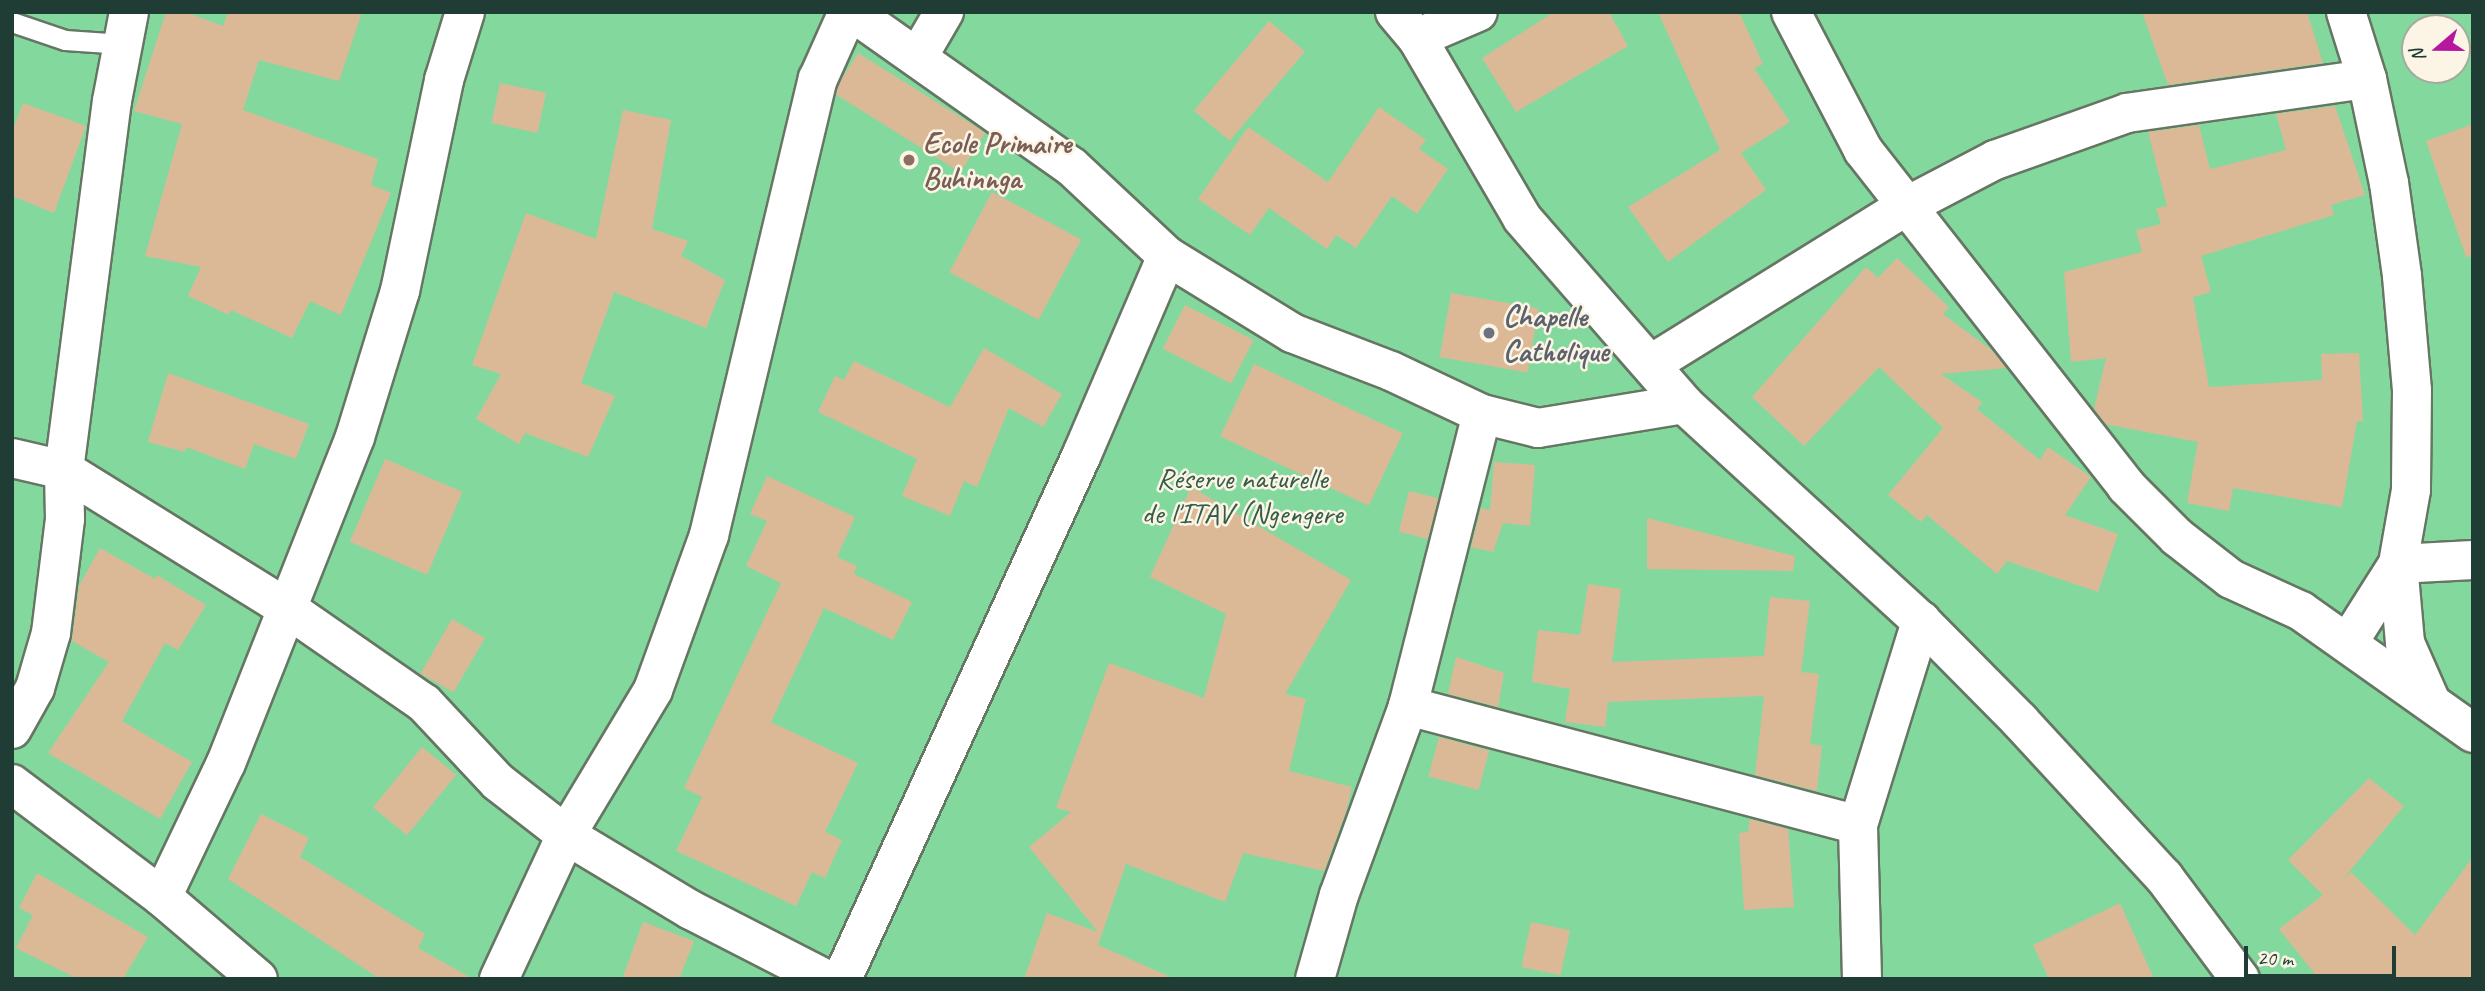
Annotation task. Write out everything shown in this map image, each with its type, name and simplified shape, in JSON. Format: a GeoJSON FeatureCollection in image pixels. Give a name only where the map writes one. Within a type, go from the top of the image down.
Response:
{"type":"FeatureCollection","features":[{"type":"Feature","properties":{"kind":"street"},"geometry":{"type":"LineString","coordinates":[[162,897],[226,763],[355,437],[400,290],[444,80],[465,12]]}},
{"type":"Feature","properties":{"kind":"street"},"geometry":{"type":"LineString","coordinates":[[499,979],[566,835],[653,690],[709,535],[818,79],[850,12],[919,55],[1072,167],[1167,256],[1292,333],[1391,371],[1482,414],[1538,428],[1684,404]]}},
{"type":"Feature","properties":{"kind":"street"},"geometry":{"type":"LineString","coordinates":[[919,55],[944,12]]}},
{"type":"Feature","properties":{"kind":"street"},"geometry":{"type":"LineString","coordinates":[[1478,12],[1406,25],[1522,218],[1653,363],[1684,404],[1921,621],[2020,721],[2164,877],[2240,979]]}},
{"type":"Feature","properties":{"kind":"street"},"geometry":{"type":"LineString","coordinates":[[1791,12],[1863,150],[1905,207],[2126,485],[2177,537],[2231,579],[2301,611],[2473,733]]}},
{"type":"Feature","properties":{"kind":"street"},"geometry":{"type":"LineString","coordinates":[[2346,12],[2367,79],[2389,183],[2412,390],[2411,490],[2398,564],[2405,643],[2431,702]]}},
{"type":"Feature","properties":{"kind":"street"},"geometry":{"type":"LineString","coordinates":[[12,729],[35,688],[51,633],[65,519],[64,470],[126,28]]}},
{"type":"Feature","properties":{"kind":"street"},"geometry":{"type":"LineString","coordinates":[[1653,363],[1905,207],[1995,160],[2127,113],[2367,79]]}},
{"type":"Feature","properties":{"kind":"street"},"geometry":{"type":"LineString","coordinates":[[842,979],[1082,454],[1167,256]]}},
{"type":"Feature","properties":{"kind":"street"},"geometry":{"type":"LineString","coordinates":[[1315,979],[1339,895],[1408,706],[1482,414]]}},
{"type":"Feature","properties":{"kind":"street"},"geometry":{"type":"LineString","coordinates":[[12,458],[64,470],[288,609],[424,703],[498,782],[566,835],[691,910],[825,979]]}},
{"type":"Feature","properties":{"kind":"street"},"geometry":{"type":"LineString","coordinates":[[2398,564],[2473,559]]}},
{"type":"Feature","properties":{"kind":"street"},"geometry":{"type":"LineString","coordinates":[[2348,643],[2398,564]]}},
{"type":"Feature","properties":{"kind":"street"},"geometry":{"type":"LineString","coordinates":[[1862,979],[1858,825],[1921,621]]}},
{"type":"Feature","properties":{"kind":"street"},"geometry":{"type":"LineString","coordinates":[[1408,706],[1858,825]]}},
{"type":"Feature","properties":{"kind":"street"},"geometry":{"type":"LineString","coordinates":[[16,799],[162,897],[258,979]]}},
{"type":"Feature","properties":{"kind":"lane"},"geometry":{"type":"LineString","coordinates":[[12,22],[65,40],[126,28]]}},
{"type":"Feature","properties":{"kind":"green space","name":"Réserve naturelle de l'ITAV (Ngengere"},"geometry":{"type":"Polygon","coordinates":[[[12,12],[2473,12],[2473,979],[12,979],[12,12]]]}},
{"type":"Feature","properties":{"kind":"building"},"geometry":{"type":"Polygon","coordinates":[[[166,12],[185,12],[223,26],[228,12],[362,12],[339,81],[259,60],[243,110],[378,159],[371,185],[391,193],[341,315],[310,301],[292,338],[231,310],[229,315],[188,296],[201,267],[145,256],[182,124],[134,111],[166,12]]]}},
{"type":"Feature","properties":{"kind":"building"},"geometry":{"type":"Polygon","coordinates":[[[1554,12],[1609,12],[1628,46],[1516,112],[1482,58],[1554,12]]]}},
{"type":"Feature","properties":{"kind":"building"},"geometry":{"type":"Polygon","coordinates":[[[1658,12],[1739,12],[1763,64],[1754,68],[1790,122],[1741,153],[1766,190],[1668,262],[1628,207],[1720,150],[1658,12]]]}},
{"type":"Feature","properties":{"kind":"building"},"geometry":{"type":"Polygon","coordinates":[[[2142,12],[2307,12],[2323,63],[2168,85],[2142,12]]]}},
{"type":"Feature","properties":{"kind":"building"},"geometry":{"type":"Polygon","coordinates":[[[1269,21],[1305,51],[1230,141],[1194,111],[1269,21]]]}},
{"type":"Feature","properties":{"kind":"building"},"geometry":{"type":"Polygon","coordinates":[[[858,53],[985,132],[960,172],[833,93],[858,53]]]}},
{"type":"Feature","properties":{"kind":"building"},"geometry":{"type":"Polygon","coordinates":[[[500,83],[546,93],[537,133],[491,123],[500,83]]]}},
{"type":"Feature","properties":{"kind":"building"},"geometry":{"type":"Polygon","coordinates":[[[23,103],[86,126],[54,213],[12,196],[12,132],[23,103]]]}},
{"type":"Feature","properties":{"kind":"building"},"geometry":{"type":"Polygon","coordinates":[[[2335,106],[2365,195],[2331,205],[2334,215],[2201,256],[2211,292],[2193,297],[2209,387],[2322,380],[2321,354],[2359,353],[2363,421],[2357,421],[2342,507],[2233,488],[2229,511],[2187,503],[2198,442],[2105,424],[2094,409],[2106,358],[2071,362],[2064,272],[2142,252],[2136,230],[2161,224],[2156,208],[2167,206],[2148,132],[2199,125],[2210,169],[2286,150],[2276,114],[2335,106]]]}},
{"type":"Feature","properties":{"kind":"building"},"geometry":{"type":"Polygon","coordinates":[[[1379,107],[1426,140],[1419,149],[1448,169],[1417,214],[1392,196],[1356,248],[1336,235],[1327,249],[1269,208],[1250,235],[1198,199],[1248,127],[1328,182],[1379,107]]]}},
{"type":"Feature","properties":{"kind":"building"},"geometry":{"type":"Polygon","coordinates":[[[623,110],[671,120],[652,229],[688,241],[681,256],[725,280],[706,328],[614,292],[581,383],[615,396],[588,457],[525,433],[519,444],[476,419],[501,374],[472,365],[526,213],[596,239],[623,110]]]}},
{"type":"Feature","properties":{"kind":"building"},"geometry":{"type":"Polygon","coordinates":[[[2473,124],[2473,256],[2466,257],[2426,141],[2473,124]]]}},
{"type":"Feature","properties":{"kind":"building"},"geometry":{"type":"Polygon","coordinates":[[[992,192],[1081,239],[1038,320],[949,272],[992,192]]]}},
{"type":"Feature","properties":{"kind":"building"},"geometry":{"type":"Polygon","coordinates":[[[1897,258],[1949,307],[1943,314],[1993,351],[2006,368],[1941,374],[1982,402],[1977,409],[2040,460],[2048,447],[2091,477],[2065,515],[2118,534],[2098,592],[2007,561],[1997,574],[1927,515],[1921,522],[1888,495],[1943,428],[1879,367],[1804,446],[1752,397],[1866,267],[1878,278],[1897,258]]]}},
{"type":"Feature","properties":{"kind":"building","name":"Chapelle Catholique"},"geometry":{"type":"Polygon","coordinates":[[[1451,293],[1539,308],[1527,372],[1440,357],[1451,293]]]}},
{"type":"Feature","properties":{"kind":"building"},"geometry":{"type":"Polygon","coordinates":[[[1185,305],[1254,340],[1231,384],[1163,349],[1185,305]]]}},
{"type":"Feature","properties":{"kind":"building"},"geometry":{"type":"Polygon","coordinates":[[[984,348],[1062,394],[1043,427],[1009,408],[977,487],[964,481],[950,516],[902,496],[917,459],[818,412],[835,376],[844,380],[854,361],[950,407],[984,348]]]}},
{"type":"Feature","properties":{"kind":"building"},"geometry":{"type":"Polygon","coordinates":[[[1254,364],[1403,433],[1369,506],[1220,437],[1254,364]]]}},
{"type":"Feature","properties":{"kind":"building"},"geometry":{"type":"Polygon","coordinates":[[[168,373],[309,424],[296,459],[254,444],[245,469],[186,447],[185,452],[148,442],[168,373]]]}},
{"type":"Feature","properties":{"kind":"building"},"geometry":{"type":"Polygon","coordinates":[[[385,459],[462,492],[427,575],[350,542],[385,459]]]}},
{"type":"Feature","properties":{"kind":"building"},"geometry":{"type":"Polygon","coordinates":[[[1494,462],[1535,465],[1530,526],[1503,523],[1493,552],[1471,547],[1481,508],[1490,510],[1494,462]]]}},
{"type":"Feature","properties":{"kind":"building"},"geometry":{"type":"Polygon","coordinates":[[[767,476],[855,517],[837,557],[857,566],[854,574],[912,602],[893,640],[824,608],[771,722],[858,763],[825,832],[842,840],[825,878],[812,872],[796,906],[676,851],[702,797],[684,788],[781,583],[746,566],[767,521],[750,514],[767,476]]]}},
{"type":"Feature","properties":{"kind":"building"},"geometry":{"type":"Polygon","coordinates":[[[1191,487],[1351,580],[1285,694],[1306,699],[1289,771],[1352,787],[1346,812],[1324,871],[1243,853],[1225,902],[1126,864],[1098,945],[1175,979],[1024,979],[1047,913],[1098,932],[1029,847],[1071,812],[1056,808],[1109,663],[1204,698],[1226,614],[1150,577],[1191,487]]]}},
{"type":"Feature","properties":{"kind":"building"},"geometry":{"type":"Polygon","coordinates":[[[1409,491],[1438,498],[1428,539],[1399,532],[1409,491]]]}},
{"type":"Feature","properties":{"kind":"building"},"geometry":{"type":"Polygon","coordinates":[[[1647,518],[1795,556],[1793,571],[1647,569],[1647,518]]]}},
{"type":"Feature","properties":{"kind":"building"},"geometry":{"type":"Polygon","coordinates":[[[100,548],[155,579],[157,575],[206,605],[178,650],[165,643],[122,721],[192,762],[160,819],[48,753],[109,662],[72,641],[79,586],[100,548]]]}},
{"type":"Feature","properties":{"kind":"building"},"geometry":{"type":"Polygon","coordinates":[[[1588,584],[1621,589],[1612,662],[1764,656],[1770,597],[1810,601],[1801,672],[1819,674],[1810,744],[1822,746],[1817,791],[1755,775],[1764,696],[1608,702],[1605,727],[1565,722],[1570,689],[1532,682],[1538,630],[1580,635],[1588,584]]]}},
{"type":"Feature","properties":{"kind":"building"},"geometry":{"type":"Polygon","coordinates":[[[452,619],[485,638],[453,693],[420,674],[452,619]]]}},
{"type":"Feature","properties":{"kind":"building"},"geometry":{"type":"Polygon","coordinates":[[[1456,657],[1504,673],[1498,707],[1448,694],[1456,657]]]}},
{"type":"Feature","properties":{"kind":"building"},"geometry":{"type":"Polygon","coordinates":[[[1439,737],[1489,750],[1479,790],[1428,777],[1439,737]]]}},
{"type":"Feature","properties":{"kind":"building"},"geometry":{"type":"Polygon","coordinates":[[[422,747],[456,775],[407,835],[373,808],[422,747]]]}},
{"type":"Feature","properties":{"kind":"building"},"geometry":{"type":"Polygon","coordinates":[[[2369,778],[2404,806],[2343,879],[2351,872],[2415,935],[2473,857],[2473,979],[2319,979],[2279,929],[2323,895],[2288,860],[2369,778]]]}},
{"type":"Feature","properties":{"kind":"building"},"geometry":{"type":"Polygon","coordinates":[[[261,814],[309,838],[300,857],[425,934],[418,948],[473,979],[380,979],[228,879],[261,814]]]}},
{"type":"Feature","properties":{"kind":"building"},"geometry":{"type":"Polygon","coordinates":[[[1750,819],[1788,829],[1794,907],[1744,910],[1739,833],[1748,832],[1750,819]]]}},
{"type":"Feature","properties":{"kind":"building"},"geometry":{"type":"Polygon","coordinates":[[[37,873],[148,937],[123,979],[78,979],[16,948],[33,915],[19,908],[37,873]]]}},
{"type":"Feature","properties":{"kind":"building"},"geometry":{"type":"Polygon","coordinates":[[[2120,903],[2154,979],[2049,979],[2033,945],[2120,903]]]}},
{"type":"Feature","properties":{"kind":"building"},"geometry":{"type":"Polygon","coordinates":[[[643,922],[694,941],[679,979],[622,979],[643,922]]]}},
{"type":"Feature","properties":{"kind":"building"},"geometry":{"type":"Polygon","coordinates":[[[1531,922],[1570,930],[1561,975],[1521,967],[1531,922]]]}},
{"type":"Feature","properties":{"kind":"place","name":"Ecole Primaire Buhinnga"},"geometry":{"type":"Point","coordinates":[909,160]}},
{"type":"Feature","properties":{"kind":"place","name":"Chapelle Catholique"},"geometry":{"type":"Point","coordinates":[1489,333]}}]}
